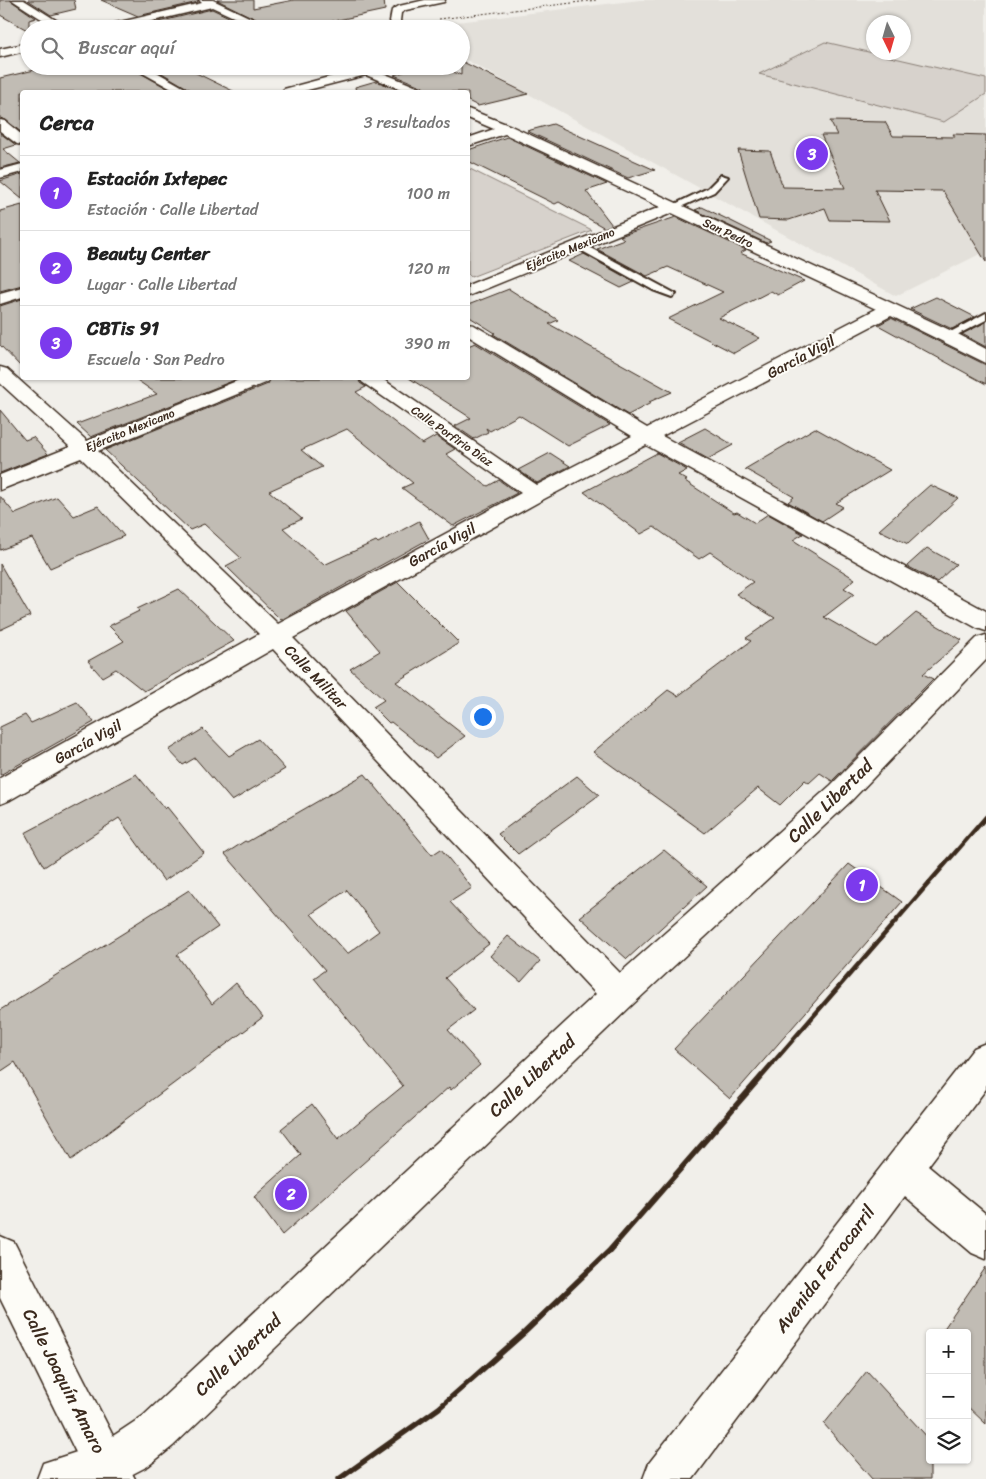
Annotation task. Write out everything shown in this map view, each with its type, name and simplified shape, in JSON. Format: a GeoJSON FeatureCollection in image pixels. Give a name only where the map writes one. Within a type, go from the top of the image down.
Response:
{"type":"FeatureCollection","features":[{"type":"Feature","properties":{"kind":"street"},"geometry":{"type":"LineString","coordinates":[[17,0],[50,20]]}},
{"type":"Feature","properties":{"kind":"street"},"geometry":{"type":"LineString","coordinates":[[395,20],[396,12],[403,8],[440,0]]}},
{"type":"Feature","properties":{"kind":"street"},"geometry":{"type":"LineString","coordinates":[[138,20],[208,2],[249,20]]}},
{"type":"Feature","properties":{"kind":"street"},"geometry":{"type":"LineString","coordinates":[[0,53],[20,48]]}},
{"type":"Feature","properties":{"kind":"street"},"geometry":{"type":"LineString","coordinates":[[153,75],[182,90]]}},
{"type":"Feature","properties":{"kind":"street"},"geometry":{"type":"LineString","coordinates":[[294,90],[340,75]]}},
{"type":"Feature","properties":{"kind":"street"},"geometry":{"type":"LineString","coordinates":[[378,75],[413,90]]}},
{"type":"Feature","properties":{"kind":"street","name":"San Pedro"},"geometry":{"type":"LineString","coordinates":[[470,114],[948,336],[986,357]]}},
{"type":"Feature","properties":{"kind":"street"},"geometry":{"type":"LineString","coordinates":[[0,124],[20,139]]}},
{"type":"Feature","properties":{"kind":"street"},"geometry":{"type":"LineString","coordinates":[[470,141],[506,129]]}},
{"type":"Feature","properties":{"kind":"street"},"geometry":{"type":"LineString","coordinates":[[0,174],[20,169]]}},
{"type":"Feature","properties":{"kind":"street","name":"Ejército Mexicano"},"geometry":{"type":"LineString","coordinates":[[470,290],[673,207]]}},
{"type":"Feature","properties":{"kind":"street"},"geometry":{"type":"LineString","coordinates":[[0,299],[20,293]]}},
{"type":"Feature","properties":{"kind":"street","name":"García Vigil"},"geometry":{"type":"LineString","coordinates":[[0,792],[276,636],[536,494],[890,309]]}},
{"type":"Feature","properties":{"kind":"street"},"geometry":{"type":"LineString","coordinates":[[470,331],[648,437],[986,622]]}},
{"type":"Feature","properties":{"kind":"street","name":"Calle Militar"},"geometry":{"type":"LineString","coordinates":[[0,373],[83,448],[276,636],[619,994]]}},
{"type":"Feature","properties":{"kind":"street","name":"Ejército Mexicano"},"geometry":{"type":"LineString","coordinates":[[0,483],[255,380]]}},
{"type":"Feature","properties":{"kind":"street","name":"Calle Porfirio Díaz"},"geometry":{"type":"LineString","coordinates":[[372,380],[536,494]]}},
{"type":"Feature","properties":{"kind":"street","name":"Calle Libertad"},"geometry":{"type":"LineString","coordinates":[[59,1479],[110,1472],[132,1450],[158,1431],[619,994],[841,793],[986,644]]}},
{"type":"Feature","properties":{"kind":"street","name":"Avenida Ferrocarril"},"geometry":{"type":"LineString","coordinates":[[664,1479],[986,1060]]}},
{"type":"Feature","properties":{"kind":"street"},"geometry":{"type":"LineString","coordinates":[[902,1169],[986,1239]]}},
{"type":"Feature","properties":{"kind":"street","name":"Calle Joaquín Amaro"},"geometry":{"type":"LineString","coordinates":[[0,1256],[110,1472]]}},
{"type":"Feature","properties":{"kind":"lane"},"geometry":{"type":"LineString","coordinates":[[673,207],[711,190],[724,176]]}},
{"type":"Feature","properties":{"kind":"lane"},"geometry":{"type":"LineString","coordinates":[[578,245],[656,288],[672,294]]}},
{"type":"Feature","properties":{"kind":"lane"},"geometry":{"type":"LineString","coordinates":[[948,336],[986,316]]}},
{"type":"Feature","properties":{"kind":"path"},"geometry":{"type":"LineString","coordinates":[[450,20],[597,0]]}},
{"type":"Feature","properties":{"kind":"shaded area"},"geometry":{"type":"Polygon","coordinates":[[[640,0],[986,0],[986,251],[896,296],[470,62],[470,20],[640,0]]]}},
{"type":"Feature","properties":{"kind":"shaded area"},"geometry":{"type":"Polygon","coordinates":[[[825,42],[866,51],[866,60],[903,60],[986,79],[986,94],[944,122],[759,74],[825,42]]]}},
{"type":"Feature","properties":{"kind":"shaded area"},"geometry":{"type":"Polygon","coordinates":[[[470,169],[592,230],[471,277],[470,169]]]}},
{"type":"Feature","properties":{"kind":"building"},"geometry":{"type":"Polygon","coordinates":[[[0,0],[10,0],[36,18],[20,20],[20,26],[0,15],[0,0]]]}},
{"type":"Feature","properties":{"kind":"building"},"geometry":{"type":"Polygon","coordinates":[[[28,0],[74,0],[76,9],[51,15],[28,0]]]}},
{"type":"Feature","properties":{"kind":"building"},"geometry":{"type":"Polygon","coordinates":[[[101,0],[197,0],[198,2],[138,16],[101,0]]]}},
{"type":"Feature","properties":{"kind":"building"},"geometry":{"type":"Polygon","coordinates":[[[217,0],[253,0],[253,8],[294,0],[384,0],[385,10],[338,20],[258,20],[217,0]]]}},
{"type":"Feature","properties":{"kind":"building"},"geometry":{"type":"Polygon","coordinates":[[[212,9],[235,20],[166,20],[212,9]]]}},
{"type":"Feature","properties":{"kind":"building"},"geometry":{"type":"Polygon","coordinates":[[[470,65],[528,94],[478,106],[470,102],[470,90],[425,90],[423,87],[394,75],[470,75],[470,65]]]}},
{"type":"Feature","properties":{"kind":"building"},"geometry":{"type":"Polygon","coordinates":[[[20,73],[20,75],[144,75],[170,90],[20,90],[20,131],[6,120],[0,118],[0,78],[20,73]]]}},
{"type":"Feature","properties":{"kind":"building"},"geometry":{"type":"Polygon","coordinates":[[[165,75],[200,75],[231,90],[191,90],[165,75]]]}},
{"type":"Feature","properties":{"kind":"building"},"geometry":{"type":"Polygon","coordinates":[[[376,81],[399,90],[356,90],[355,87],[376,81]]]}},
{"type":"Feature","properties":{"kind":"building"},"geometry":{"type":"Polygon","coordinates":[[[830,121],[885,122],[893,136],[955,137],[953,134],[986,135],[986,262],[943,191],[875,190],[890,221],[830,220],[825,208],[789,220],[759,219],[738,150],[770,151],[783,187],[845,188],[821,135],[837,135],[830,121]]]}},
{"type":"Feature","properties":{"kind":"building"},"geometry":{"type":"Polygon","coordinates":[[[553,124],[655,170],[628,178],[527,131],[553,124]]]}},
{"type":"Feature","properties":{"kind":"building"},"geometry":{"type":"Polygon","coordinates":[[[0,133],[16,145],[3,149],[20,163],[0,168],[0,133]]]}},
{"type":"Feature","properties":{"kind":"building"},"geometry":{"type":"Polygon","coordinates":[[[507,137],[607,184],[586,191],[612,225],[605,228],[559,202],[555,204],[470,162],[470,149],[507,137]]]}},
{"type":"Feature","properties":{"kind":"building"},"geometry":{"type":"Polygon","coordinates":[[[20,175],[20,197],[0,181],[20,175]]]}},
{"type":"Feature","properties":{"kind":"building"},"geometry":{"type":"Polygon","coordinates":[[[20,206],[20,286],[0,291],[0,211],[20,206]]]}},
{"type":"Feature","properties":{"kind":"building"},"geometry":{"type":"Polygon","coordinates":[[[702,207],[771,241],[766,243],[695,210],[702,207]]]}},
{"type":"Feature","properties":{"kind":"building"},"geometry":{"type":"Polygon","coordinates":[[[676,217],[746,250],[740,253],[804,281],[778,295],[771,291],[719,318],[760,338],[734,353],[668,319],[723,292],[668,267],[647,276],[597,249],[624,239],[620,236],[676,217]]]}},
{"type":"Feature","properties":{"kind":"building"},"geometry":{"type":"Polygon","coordinates":[[[584,254],[634,282],[621,288],[569,261],[584,254]]]}},
{"type":"Feature","properties":{"kind":"building"},"geometry":{"type":"Polygon","coordinates":[[[509,289],[558,320],[549,324],[672,392],[649,402],[651,403],[628,415],[493,334],[495,333],[470,317],[470,304],[509,289]]]}},
{"type":"Feature","properties":{"kind":"building"},"geometry":{"type":"Polygon","coordinates":[[[936,297],[975,317],[952,329],[910,309],[936,297]]]}},
{"type":"Feature","properties":{"kind":"building"},"geometry":{"type":"Polygon","coordinates":[[[20,300],[20,366],[0,345],[0,306],[20,300]]]}},
{"type":"Feature","properties":{"kind":"building"},"geometry":{"type":"Polygon","coordinates":[[[891,318],[986,365],[986,384],[878,325],[891,318]]]}},
{"type":"Feature","properties":{"kind":"building"},"geometry":{"type":"Polygon","coordinates":[[[986,322],[986,347],[962,334],[986,322]]]}},
{"type":"Feature","properties":{"kind":"building"},"geometry":{"type":"Polygon","coordinates":[[[475,343],[610,425],[568,446],[519,415],[490,431],[486,428],[488,432],[474,439],[455,426],[471,418],[412,380],[470,380],[470,345],[475,343]]]}},
{"type":"Feature","properties":{"kind":"building"},"geometry":{"type":"Polygon","coordinates":[[[137,380],[235,380],[91,437],[77,424],[157,394],[137,380]]]}},
{"type":"Feature","properties":{"kind":"building"},"geometry":{"type":"Polygon","coordinates":[[[270,380],[359,380],[366,387],[356,392],[422,444],[436,436],[455,449],[446,454],[484,484],[488,486],[499,480],[517,493],[453,526],[402,488],[413,483],[347,429],[301,450],[322,467],[269,491],[302,519],[283,528],[324,565],[376,541],[378,543],[419,521],[429,539],[281,620],[226,566],[241,558],[204,524],[190,530],[105,450],[268,384],[270,380]]]}},
{"type":"Feature","properties":{"kind":"building"},"geometry":{"type":"Polygon","coordinates":[[[0,410],[25,440],[33,437],[48,454],[0,473],[0,410]]]}},
{"type":"Feature","properties":{"kind":"building"},"geometry":{"type":"Polygon","coordinates":[[[705,428],[733,445],[708,459],[678,442],[705,428]]]}},
{"type":"Feature","properties":{"kind":"building"},"geometry":{"type":"Polygon","coordinates":[[[815,428],[890,470],[836,503],[843,507],[822,521],[788,502],[794,497],[745,469],[815,428]]]}},
{"type":"Feature","properties":{"kind":"building"},"geometry":{"type":"Polygon","coordinates":[[[550,453],[570,466],[537,483],[518,470],[550,453]]]}},
{"type":"Feature","properties":{"kind":"building"},"geometry":{"type":"Polygon","coordinates":[[[657,453],[687,470],[678,475],[734,513],[737,512],[755,523],[768,514],[803,534],[793,540],[855,579],[844,588],[854,594],[824,617],[876,647],[916,613],[962,640],[923,674],[933,679],[832,781],[820,773],[809,783],[805,780],[780,805],[758,788],[705,833],[593,752],[668,690],[678,696],[751,641],[746,638],[775,618],[736,594],[753,582],[710,552],[699,559],[654,527],[641,534],[584,492],[657,453]]]}},
{"type":"Feature","properties":{"kind":"building"},"geometry":{"type":"Polygon","coordinates":[[[930,485],[958,498],[908,544],[879,530],[930,485]]]}},
{"type":"Feature","properties":{"kind":"building"},"geometry":{"type":"Polygon","coordinates":[[[0,496],[15,514],[57,497],[74,516],[98,506],[124,536],[50,568],[32,538],[0,550],[0,496]]]}},
{"type":"Feature","properties":{"kind":"building"},"geometry":{"type":"Polygon","coordinates":[[[927,548],[956,564],[937,582],[907,566],[927,548]]]}},
{"type":"Feature","properties":{"kind":"building"},"geometry":{"type":"Polygon","coordinates":[[[0,564],[30,616],[0,630],[0,564]]]}},
{"type":"Feature","properties":{"kind":"building"},"geometry":{"type":"Polygon","coordinates":[[[398,582],[459,643],[396,682],[465,736],[436,758],[391,722],[389,723],[373,707],[384,700],[350,669],[380,651],[346,611],[398,582]]]}},
{"type":"Feature","properties":{"kind":"building"},"geometry":{"type":"Polygon","coordinates":[[[179,589],[234,641],[144,691],[116,669],[102,677],[88,661],[124,641],[109,626],[139,611],[137,609],[179,589]]]}},
{"type":"Feature","properties":{"kind":"building"},"geometry":{"type":"Polygon","coordinates":[[[77,702],[94,722],[0,775],[0,727],[25,715],[31,723],[77,702]]]}},
{"type":"Feature","properties":{"kind":"building"},"geometry":{"type":"Polygon","coordinates":[[[203,729],[229,756],[258,739],[285,769],[232,801],[195,758],[183,765],[169,750],[203,729]]]}},
{"type":"Feature","properties":{"kind":"building"},"geometry":{"type":"Polygon","coordinates":[[[136,774],[165,809],[167,807],[204,853],[164,881],[119,818],[44,867],[25,833],[136,774]]]}},
{"type":"Feature","properties":{"kind":"building"},"geometry":{"type":"Polygon","coordinates":[[[365,774],[432,855],[441,849],[472,888],[450,902],[489,944],[445,978],[474,1010],[448,1030],[480,1065],[451,1090],[449,1087],[282,1235],[254,1197],[301,1155],[281,1129],[312,1104],[338,1139],[403,1086],[314,978],[325,970],[225,854],[245,841],[247,842],[365,774]],[[347,890],[311,914],[347,954],[379,931],[347,890]]]}},
{"type":"Feature","properties":{"kind":"building"},"geometry":{"type":"Polygon","coordinates":[[[577,776],[599,795],[518,854],[498,834],[577,776]]]}},
{"type":"Feature","properties":{"kind":"building"},"geometry":{"type":"Polygon","coordinates":[[[664,850],[707,886],[627,959],[580,917],[664,850]]]}},
{"type":"Feature","properties":{"kind":"building"},"geometry":{"type":"Polygon","coordinates":[[[849,864],[902,902],[730,1099],[674,1049],[849,864]]]}},
{"type":"Feature","properties":{"kind":"building"},"geometry":{"type":"Polygon","coordinates":[[[189,890],[218,927],[177,955],[212,1004],[236,983],[263,1017],[71,1160],[15,1062],[0,1072],[0,1010],[189,890]]]}},
{"type":"Feature","properties":{"kind":"building"},"geometry":{"type":"Polygon","coordinates":[[[508,936],[540,961],[521,982],[490,956],[508,936]]]}},
{"type":"Feature","properties":{"kind":"building"},"geometry":{"type":"Polygon","coordinates":[[[986,1267],[986,1424],[971,1410],[971,1329],[944,1329],[986,1267]]]}},
{"type":"Feature","properties":{"kind":"building"},"geometry":{"type":"Polygon","coordinates":[[[867,1371],[926,1436],[926,1464],[930,1464],[930,1479],[872,1479],[824,1424],[867,1371]]]}},
{"type":"Feature","properties":{"kind":"railway"},"geometry":{"type":"LineString","coordinates":[[771,1065],[986,817]]}},
{"type":"Feature","properties":{"kind":"railway"},"geometry":{"type":"LineString","coordinates":[[339,1479],[439,1408],[525,1332],[609,1251],[772,1064]]}},
{"type":"Feature","properties":{"kind":"place","name":"CBTis 91"},"geometry":{"type":"Point","coordinates":[812,154]}},
{"type":"Feature","properties":{"kind":"place","name":"Estación Ixtepec"},"geometry":{"type":"Point","coordinates":[862,885]}},
{"type":"Feature","properties":{"kind":"place","name":"Beauty Center"},"geometry":{"type":"Point","coordinates":[291,1194]}}]}
